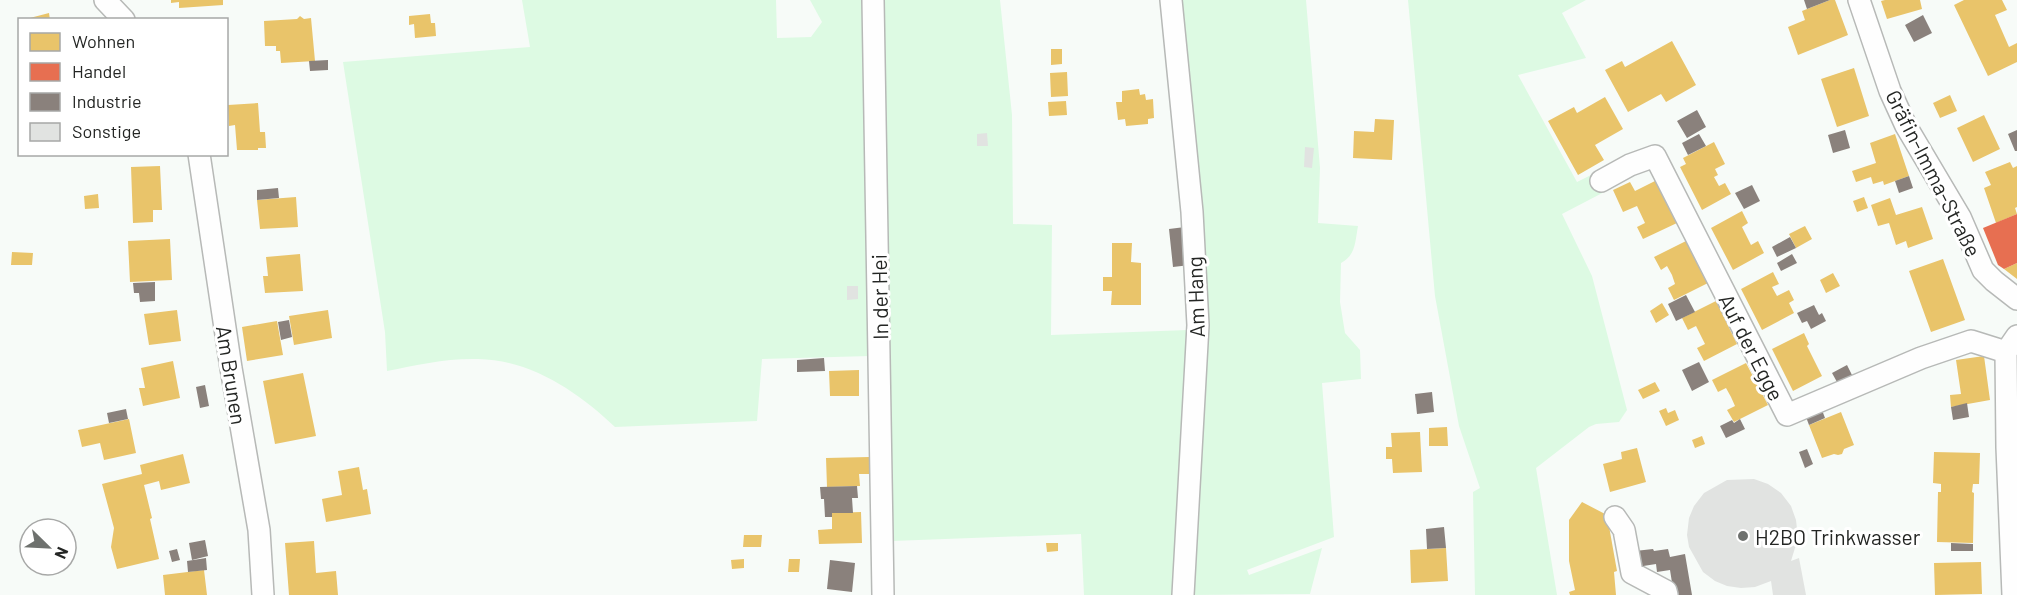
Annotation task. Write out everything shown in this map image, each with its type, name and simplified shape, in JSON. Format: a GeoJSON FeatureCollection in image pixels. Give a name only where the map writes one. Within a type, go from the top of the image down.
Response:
{"type":"FeatureCollection","features":[{"type":"Feature","properties":{"kind":"street"},"geometry":{"type":"LineString","coordinates":[[105,0],[122,18]]}},
{"type":"Feature","properties":{"kind":"street","name":"In der Hei"},"geometry":{"type":"LineString","coordinates":[[873,0],[883,595]]}},
{"type":"Feature","properties":{"kind":"street","name":"Am Hang"},"geometry":{"type":"LineString","coordinates":[[1171,0],[1192,212],[1198,325],[1183,595]]}},
{"type":"Feature","properties":{"kind":"street","name":"Gräfin-Imma-Straße"},"geometry":{"type":"LineString","coordinates":[[1859,0],[1890,91],[1906,126],[1960,217],[1983,270],[2017,299]]}},
{"type":"Feature","properties":{"kind":"street","name":"Am Brunen"},"geometry":{"type":"LineString","coordinates":[[199,156],[231,368],[259,530],[263,595]]}},
{"type":"Feature","properties":{"kind":"street","name":"Auf der Egge"},"geometry":{"type":"LineString","coordinates":[[1601,181],[1630,165],[1655,156],[1787,415],[1929,355],[1971,341],[2011,344]]}},
{"type":"Feature","properties":{"kind":"street"},"geometry":{"type":"LineString","coordinates":[[2011,344],[2007,447],[2013,595]]}},
{"type":"Feature","properties":{"kind":"street"},"geometry":{"type":"LineString","coordinates":[[1615,517],[1624,530],[1632,573],[1666,591],[1667,595]]}},
{"type":"Feature","properties":{"kind":"green space"},"geometry":{"type":"Polygon","coordinates":[[[522,0],[776,0],[777,38],[811,37],[822,22],[810,0],[868,0],[870,356],[762,359],[757,421],[615,427],[569,390],[517,365],[466,359],[432,362],[387,371],[385,332],[343,62],[530,47],[522,0]]]}},
{"type":"Feature","properties":{"kind":"green space"},"geometry":{"type":"Polygon","coordinates":[[[878,0],[1000,0],[1012,115],[1013,224],[1052,225],[1051,335],[1188,330],[1175,595],[1084,595],[1081,534],[892,541],[878,0]]]}},
{"type":"Feature","properties":{"kind":"green space"},"geometry":{"type":"Polygon","coordinates":[[[1178,0],[1306,0],[1320,168],[1318,223],[1358,226],[1352,252],[1341,263],[1340,302],[1345,333],[1360,350],[1361,379],[1322,383],[1334,537],[1247,570],[1249,575],[1322,548],[1310,594],[1190,595],[1201,409],[1178,0]]]}},
{"type":"Feature","properties":{"kind":"green space"},"geometry":{"type":"Polygon","coordinates":[[[1408,0],[1586,0],[1562,13],[1586,58],[1518,75],[1577,182],[1599,171],[1610,189],[1562,214],[1592,276],[1627,410],[1619,422],[1596,424],[1589,427],[1536,468],[1557,595],[1475,595],[1473,492],[1480,488],[1459,426],[1435,296],[1408,0]]]}},
{"type":"Feature","properties":{"kind":"building: Wohnen"},"geometry":{"type":"Polygon","coordinates":[[[171,0],[223,0],[223,5],[179,8],[179,2],[171,3],[171,0]]]}},
{"type":"Feature","properties":{"kind":"building: Wohnen"},"geometry":{"type":"Polygon","coordinates":[[[1835,0],[1848,35],[1798,55],[1788,27],[1805,20],[1802,11],[1835,0]]]}},
{"type":"Feature","properties":{"kind":"building: Wohnen"},"geometry":{"type":"Polygon","coordinates":[[[1920,0],[1922,9],[1887,19],[1881,1],[1920,0]]]}},
{"type":"Feature","properties":{"kind":"building: Wohnen"},"geometry":{"type":"Polygon","coordinates":[[[1964,0],[2002,0],[2007,10],[1995,15],[2009,47],[2017,43],[2017,62],[1988,76],[1954,5],[1964,0]]]}},
{"type":"Feature","properties":{"kind":"building: Wohnen"},"geometry":{"type":"Polygon","coordinates":[[[49,13],[50,18],[30,18],[49,13]]]}},
{"type":"Feature","properties":{"kind":"building: Wohnen"},"geometry":{"type":"Polygon","coordinates":[[[430,14],[431,23],[435,23],[436,36],[415,38],[414,24],[409,25],[409,16],[430,14]]]}},
{"type":"Feature","properties":{"kind":"building: Wohnen"},"geometry":{"type":"Polygon","coordinates":[[[300,16],[304,19],[311,18],[315,61],[281,63],[280,51],[276,51],[276,46],[265,46],[264,21],[297,19],[300,16]]]}},
{"type":"Feature","properties":{"kind":"building: Wohnen"},"geometry":{"type":"Polygon","coordinates":[[[1672,41],[1696,85],[1666,102],[1661,94],[1628,112],[1605,70],[1622,61],[1625,67],[1672,41]]]}},
{"type":"Feature","properties":{"kind":"building: Wohnen"},"geometry":{"type":"Polygon","coordinates":[[[1051,49],[1062,49],[1062,64],[1051,65],[1051,49]]]}},
{"type":"Feature","properties":{"kind":"building: Wohnen"},"geometry":{"type":"Polygon","coordinates":[[[1854,68],[1869,116],[1837,127],[1821,79],[1854,68]]]}},
{"type":"Feature","properties":{"kind":"building: Wohnen"},"geometry":{"type":"Polygon","coordinates":[[[1067,72],[1068,96],[1051,97],[1050,73],[1067,72]]]}},
{"type":"Feature","properties":{"kind":"building: Wohnen"},"geometry":{"type":"Polygon","coordinates":[[[1139,89],[1140,95],[1145,94],[1146,100],[1153,99],[1154,118],[1148,119],[1148,124],[1126,126],[1125,119],[1118,120],[1116,102],[1122,102],[1122,91],[1139,89]]]}},
{"type":"Feature","properties":{"kind":"building: Wohnen"},"geometry":{"type":"Polygon","coordinates":[[[1950,95],[1957,111],[1940,118],[1933,103],[1950,95]]]}},
{"type":"Feature","properties":{"kind":"building: Wohnen"},"geometry":{"type":"Polygon","coordinates":[[[1605,97],[1623,129],[1595,145],[1604,160],[1578,175],[1548,121],[1574,107],[1577,113],[1605,97]]]}},
{"type":"Feature","properties":{"kind":"building: Wohnen"},"geometry":{"type":"Polygon","coordinates":[[[1066,101],[1067,115],[1049,116],[1048,102],[1066,101]]]}},
{"type":"Feature","properties":{"kind":"building: Wohnen"},"geometry":{"type":"Polygon","coordinates":[[[258,103],[260,132],[265,132],[266,148],[237,150],[235,125],[229,126],[228,105],[258,103]]]}},
{"type":"Feature","properties":{"kind":"building: Wohnen"},"geometry":{"type":"Polygon","coordinates":[[[1984,115],[2000,149],[1973,162],[1957,128],[1984,115]]]}},
{"type":"Feature","properties":{"kind":"building: Wohnen"},"geometry":{"type":"Polygon","coordinates":[[[1375,119],[1394,120],[1392,160],[1353,158],[1354,131],[1374,132],[1375,119]]]}},
{"type":"Feature","properties":{"kind":"building: Wohnen"},"geometry":{"type":"Polygon","coordinates":[[[1895,134],[1909,176],[1884,185],[1883,181],[1873,184],[1871,177],[1856,182],[1852,171],[1876,163],[1870,143],[1895,134]]]}},
{"type":"Feature","properties":{"kind":"building: Wohnen"},"geometry":{"type":"Polygon","coordinates":[[[1714,142],[1725,164],[1715,169],[1718,175],[1714,177],[1719,186],[1725,183],[1731,194],[1702,210],[1680,167],[1686,164],[1683,158],[1714,142]]]}},
{"type":"Feature","properties":{"kind":"building: Wohnen"},"geometry":{"type":"Polygon","coordinates":[[[2010,162],[2013,168],[2017,166],[2017,207],[2015,208],[2017,214],[1996,223],[1984,188],[1991,185],[1985,172],[2010,162]]]}},
{"type":"Feature","properties":{"kind":"building: Wohnen"},"geometry":{"type":"Polygon","coordinates":[[[160,166],[162,210],[153,210],[153,222],[133,223],[131,167],[160,166]]]}},
{"type":"Feature","properties":{"kind":"building: Wohnen"},"geometry":{"type":"Polygon","coordinates":[[[1659,179],[1677,223],[1643,239],[1637,227],[1645,223],[1637,206],[1623,212],[1613,190],[1630,182],[1635,191],[1659,179]]]}},
{"type":"Feature","properties":{"kind":"building: Wohnen"},"geometry":{"type":"Polygon","coordinates":[[[98,194],[99,208],[85,209],[84,196],[98,194]]]}},
{"type":"Feature","properties":{"kind":"building: Wohnen"},"geometry":{"type":"Polygon","coordinates":[[[296,197],[298,227],[260,229],[257,200],[296,197]]]}},
{"type":"Feature","properties":{"kind":"building: Wohnen"},"geometry":{"type":"Polygon","coordinates":[[[1864,197],[1868,208],[1857,212],[1853,201],[1864,197]]]}},
{"type":"Feature","properties":{"kind":"building: Wohnen"},"geometry":{"type":"Polygon","coordinates":[[[1890,198],[1896,215],[1922,207],[1933,239],[1908,248],[1906,241],[1896,245],[1889,223],[1878,226],[1871,205],[1890,198]]]}},
{"type":"Feature","properties":{"kind":"building: Wohnen"},"geometry":{"type":"Polygon","coordinates":[[[1742,211],[1748,223],[1742,227],[1751,245],[1758,241],[1764,253],[1733,270],[1711,228],[1742,211]]]}},
{"type":"Feature","properties":{"kind":"building: Wohnen"},"geometry":{"type":"Polygon","coordinates":[[[1805,226],[1812,239],[1796,248],[1789,234],[1805,226]]]}},
{"type":"Feature","properties":{"kind":"building: Wohnen"},"geometry":{"type":"Polygon","coordinates":[[[170,239],[172,280],[130,282],[128,241],[170,239]]]}},
{"type":"Feature","properties":{"kind":"building: Wohnen"},"geometry":{"type":"Polygon","coordinates":[[[1686,241],[1691,250],[1693,249],[1708,283],[1674,300],[1668,288],[1675,284],[1672,275],[1667,266],[1661,270],[1654,257],[1686,241]]]}},
{"type":"Feature","properties":{"kind":"building: Wohnen"},"geometry":{"type":"Polygon","coordinates":[[[1112,243],[1132,243],[1131,262],[1141,263],[1141,305],[1111,305],[1112,291],[1103,291],[1103,277],[1112,277],[1112,243]]]}},
{"type":"Feature","properties":{"kind":"building: Wohnen"},"geometry":{"type":"Polygon","coordinates":[[[12,252],[33,253],[32,265],[11,265],[12,252]]]}},
{"type":"Feature","properties":{"kind":"building: Wohnen"},"geometry":{"type":"Polygon","coordinates":[[[300,254],[303,291],[265,293],[263,276],[268,276],[266,257],[300,254]]]}},
{"type":"Feature","properties":{"kind":"building: Wohnen"},"geometry":{"type":"Polygon","coordinates":[[[1943,259],[1965,320],[1931,332],[1909,271],[1943,259]]]}},
{"type":"Feature","properties":{"kind":"building: Wohnen"},"geometry":{"type":"Polygon","coordinates":[[[2017,263],[2017,279],[2004,269],[2017,263]]]}},
{"type":"Feature","properties":{"kind":"building: Wohnen"},"geometry":{"type":"Polygon","coordinates":[[[1773,272],[1779,284],[1772,287],[1777,296],[1789,290],[1794,300],[1789,303],[1794,313],[1762,330],[1741,289],[1773,272]]]}},
{"type":"Feature","properties":{"kind":"building: Wohnen"},"geometry":{"type":"Polygon","coordinates":[[[1833,273],[1840,286],[1826,293],[1820,280],[1833,273]]]}},
{"type":"Feature","properties":{"kind":"building: Wohnen"},"geometry":{"type":"Polygon","coordinates":[[[1716,301],[1737,344],[1704,361],[1697,348],[1705,344],[1696,326],[1688,330],[1682,318],[1716,301]]]}},
{"type":"Feature","properties":{"kind":"building: Wohnen"},"geometry":{"type":"Polygon","coordinates":[[[1662,303],[1669,315],[1656,323],[1650,311],[1662,303]]]}},
{"type":"Feature","properties":{"kind":"building: Wohnen"},"geometry":{"type":"Polygon","coordinates":[[[177,310],[181,341],[149,345],[144,314],[177,310]]]}},
{"type":"Feature","properties":{"kind":"building: Wohnen"},"geometry":{"type":"Polygon","coordinates":[[[328,310],[332,338],[294,345],[289,316],[328,310]]]}},
{"type":"Feature","properties":{"kind":"building: Wohnen"},"geometry":{"type":"Polygon","coordinates":[[[277,321],[283,355],[247,361],[242,327],[277,321]]]}},
{"type":"Feature","properties":{"kind":"building: Wohnen"},"geometry":{"type":"Polygon","coordinates":[[[1804,333],[1809,344],[1807,346],[1822,376],[1793,391],[1772,349],[1804,333]]]}},
{"type":"Feature","properties":{"kind":"building: Wohnen"},"geometry":{"type":"Polygon","coordinates":[[[1984,356],[1990,400],[1951,407],[1950,395],[1961,394],[1956,360],[1984,356]]]}},
{"type":"Feature","properties":{"kind":"building: Wohnen"},"geometry":{"type":"Polygon","coordinates":[[[173,361],[180,398],[143,406],[139,388],[145,388],[141,368],[173,361]]]}},
{"type":"Feature","properties":{"kind":"building: Wohnen"},"geometry":{"type":"Polygon","coordinates":[[[1746,363],[1768,405],[1734,422],[1727,410],[1735,406],[1731,397],[1726,388],[1718,392],[1712,380],[1746,363]]]}},
{"type":"Feature","properties":{"kind":"building: Wohnen"},"geometry":{"type":"Polygon","coordinates":[[[859,370],[859,396],[830,396],[829,371],[859,370]]]}},
{"type":"Feature","properties":{"kind":"building: Wohnen"},"geometry":{"type":"Polygon","coordinates":[[[303,373],[316,436],[275,444],[263,381],[303,373]]]}},
{"type":"Feature","properties":{"kind":"building: Wohnen"},"geometry":{"type":"Polygon","coordinates":[[[1655,382],[1660,391],[1643,399],[1638,390],[1655,382]]]}},
{"type":"Feature","properties":{"kind":"building: Wohnen"},"geometry":{"type":"Polygon","coordinates":[[[1666,408],[1668,413],[1675,410],[1679,420],[1666,426],[1659,411],[1666,408]]]}},
{"type":"Feature","properties":{"kind":"building: Wohnen"},"geometry":{"type":"Polygon","coordinates":[[[1841,412],[1854,445],[1844,449],[1842,454],[1822,458],[1809,425],[1841,412]]]}},
{"type":"Feature","properties":{"kind":"building: Wohnen"},"geometry":{"type":"Polygon","coordinates":[[[129,419],[136,453],[104,460],[100,443],[82,447],[78,430],[129,419]]]}},
{"type":"Feature","properties":{"kind":"building: Wohnen"},"geometry":{"type":"Polygon","coordinates":[[[1447,427],[1448,446],[1429,446],[1429,428],[1447,427]]]}},
{"type":"Feature","properties":{"kind":"building: Wohnen"},"geometry":{"type":"Polygon","coordinates":[[[1420,432],[1422,472],[1393,473],[1392,459],[1386,459],[1386,447],[1392,447],[1391,433],[1420,432]]]}},
{"type":"Feature","properties":{"kind":"building: Wohnen"},"geometry":{"type":"Polygon","coordinates":[[[1702,436],[1705,444],[1695,448],[1692,440],[1702,436]]]}},
{"type":"Feature","properties":{"kind":"building: Wohnen"},"geometry":{"type":"Polygon","coordinates":[[[1637,448],[1646,482],[1610,492],[1603,464],[1622,459],[1621,452],[1637,448]]]}},
{"type":"Feature","properties":{"kind":"building: Wohnen"},"geometry":{"type":"Polygon","coordinates":[[[1934,452],[1980,453],[1979,484],[1973,484],[1972,492],[1974,493],[1973,543],[1937,542],[1938,492],[1941,492],[1941,484],[1933,483],[1934,452]]]}},
{"type":"Feature","properties":{"kind":"building: Wohnen"},"geometry":{"type":"Polygon","coordinates":[[[183,454],[190,483],[161,490],[159,481],[144,485],[159,559],[117,569],[111,547],[114,528],[102,484],[142,474],[140,465],[183,454]]]}},
{"type":"Feature","properties":{"kind":"building: Wohnen"},"geometry":{"type":"Polygon","coordinates":[[[869,457],[869,474],[859,474],[860,486],[827,487],[826,458],[869,457]]]}},
{"type":"Feature","properties":{"kind":"building: Wohnen"},"geometry":{"type":"Polygon","coordinates":[[[359,467],[363,490],[367,489],[371,514],[326,522],[322,499],[342,495],[338,471],[359,467]]]}},
{"type":"Feature","properties":{"kind":"building: Wohnen"},"geometry":{"type":"Polygon","coordinates":[[[1582,502],[1607,515],[1617,571],[1614,572],[1616,595],[1570,595],[1569,592],[1575,590],[1569,561],[1569,520],[1582,502]]]}},
{"type":"Feature","properties":{"kind":"building: Wohnen"},"geometry":{"type":"Polygon","coordinates":[[[861,512],[862,543],[819,544],[818,530],[832,529],[832,513],[861,512]]]}},
{"type":"Feature","properties":{"kind":"building: Wohnen"},"geometry":{"type":"Polygon","coordinates":[[[744,535],[762,535],[761,547],[743,547],[744,535]]]}},
{"type":"Feature","properties":{"kind":"building: Wohnen"},"geometry":{"type":"Polygon","coordinates":[[[314,541],[316,573],[336,571],[338,595],[289,595],[285,543],[314,541]]]}},
{"type":"Feature","properties":{"kind":"building: Wohnen"},"geometry":{"type":"Polygon","coordinates":[[[1046,543],[1058,543],[1058,551],[1047,552],[1046,543]]]}},
{"type":"Feature","properties":{"kind":"building: Wohnen"},"geometry":{"type":"Polygon","coordinates":[[[1446,548],[1448,581],[1411,583],[1410,550],[1446,548]]]}},
{"type":"Feature","properties":{"kind":"building: Wohnen"},"geometry":{"type":"Polygon","coordinates":[[[744,559],[744,568],[732,569],[731,560],[744,559]]]}},
{"type":"Feature","properties":{"kind":"building: Wohnen"},"geometry":{"type":"Polygon","coordinates":[[[789,559],[800,559],[799,572],[788,572],[789,559]]]}},
{"type":"Feature","properties":{"kind":"building: Wohnen"},"geometry":{"type":"Polygon","coordinates":[[[1981,562],[1982,594],[1935,595],[1934,563],[1981,562]]]}},
{"type":"Feature","properties":{"kind":"building: Wohnen"},"geometry":{"type":"Polygon","coordinates":[[[204,570],[207,595],[165,595],[163,575],[204,570]]]}},
{"type":"Feature","properties":{"kind":"building: Handel"},"geometry":{"type":"Polygon","coordinates":[[[2017,214],[2017,263],[2004,269],[1998,265],[1983,228],[2017,214]]]}},
{"type":"Feature","properties":{"kind":"building: Industrie"},"geometry":{"type":"Polygon","coordinates":[[[1804,0],[1830,0],[1807,9],[1804,0]]]}},
{"type":"Feature","properties":{"kind":"building: Industrie"},"geometry":{"type":"Polygon","coordinates":[[[1923,15],[1932,33],[1914,42],[1905,25],[1923,15]]]}},
{"type":"Feature","properties":{"kind":"building: Industrie"},"geometry":{"type":"Polygon","coordinates":[[[328,60],[328,70],[310,71],[309,61],[328,60]]]}},
{"type":"Feature","properties":{"kind":"building: Industrie"},"geometry":{"type":"Polygon","coordinates":[[[1697,110],[1706,127],[1687,138],[1677,121],[1697,110]]]}},
{"type":"Feature","properties":{"kind":"building: Industrie"},"geometry":{"type":"Polygon","coordinates":[[[1845,130],[1850,148],[1833,153],[1828,135],[1845,130]]]}},
{"type":"Feature","properties":{"kind":"building: Industrie"},"geometry":{"type":"Polygon","coordinates":[[[2017,130],[2017,151],[2015,151],[2008,134],[2017,130]]]}},
{"type":"Feature","properties":{"kind":"building: Industrie"},"geometry":{"type":"Polygon","coordinates":[[[1699,134],[1706,146],[1688,155],[1682,143],[1699,134]]]}},
{"type":"Feature","properties":{"kind":"building: Industrie"},"geometry":{"type":"Polygon","coordinates":[[[1909,176],[1913,188],[1899,193],[1895,181],[1909,176]]]}},
{"type":"Feature","properties":{"kind":"building: Industrie"},"geometry":{"type":"Polygon","coordinates":[[[1752,185],[1760,201],[1744,209],[1735,193],[1752,185]]]}},
{"type":"Feature","properties":{"kind":"building: Industrie"},"geometry":{"type":"Polygon","coordinates":[[[278,188],[279,198],[257,200],[257,190],[278,188]]]}},
{"type":"Feature","properties":{"kind":"building: Industrie"},"geometry":{"type":"Polygon","coordinates":[[[1185,227],[1190,265],[1173,267],[1169,229],[1185,227]]]}},
{"type":"Feature","properties":{"kind":"building: Industrie"},"geometry":{"type":"Polygon","coordinates":[[[1790,237],[1796,248],[1777,257],[1772,247],[1790,237]]]}},
{"type":"Feature","properties":{"kind":"building: Industrie"},"geometry":{"type":"Polygon","coordinates":[[[1792,254],[1797,263],[1781,271],[1777,263],[1792,254]]]}},
{"type":"Feature","properties":{"kind":"building: Industrie"},"geometry":{"type":"Polygon","coordinates":[[[155,282],[155,301],[140,302],[139,293],[134,293],[133,283],[155,282]]]}},
{"type":"Feature","properties":{"kind":"building: Industrie"},"geometry":{"type":"Polygon","coordinates":[[[1686,295],[1695,312],[1676,321],[1668,304],[1686,295]]]}},
{"type":"Feature","properties":{"kind":"building: Industrie"},"geometry":{"type":"Polygon","coordinates":[[[1814,305],[1819,315],[1822,313],[1826,321],[1811,329],[1807,321],[1802,323],[1797,313],[1814,305]]]}},
{"type":"Feature","properties":{"kind":"building: Industrie"},"geometry":{"type":"Polygon","coordinates":[[[289,320],[292,337],[281,340],[278,322],[289,320]]]}},
{"type":"Feature","properties":{"kind":"building: Industrie"},"geometry":{"type":"Polygon","coordinates":[[[824,358],[825,371],[797,372],[797,360],[824,358]]]}},
{"type":"Feature","properties":{"kind":"building: Industrie"},"geometry":{"type":"Polygon","coordinates":[[[1699,362],[1709,382],[1692,391],[1682,370],[1699,362]]]}},
{"type":"Feature","properties":{"kind":"building: Industrie"},"geometry":{"type":"Polygon","coordinates":[[[1847,365],[1852,375],[1837,382],[1832,373],[1847,365]]]}},
{"type":"Feature","properties":{"kind":"building: Industrie"},"geometry":{"type":"Polygon","coordinates":[[[205,385],[209,406],[200,408],[196,387],[205,385]]]}},
{"type":"Feature","properties":{"kind":"building: Industrie"},"geometry":{"type":"Polygon","coordinates":[[[1432,392],[1434,412],[1417,414],[1415,394],[1432,392]]]}},
{"type":"Feature","properties":{"kind":"building: Industrie"},"geometry":{"type":"Polygon","coordinates":[[[1967,403],[1969,417],[1953,420],[1951,407],[1967,403]]]}},
{"type":"Feature","properties":{"kind":"building: Industrie"},"geometry":{"type":"Polygon","coordinates":[[[126,409],[128,419],[109,423],[107,413],[126,409]]]}},
{"type":"Feature","properties":{"kind":"building: Industrie"},"geometry":{"type":"Polygon","coordinates":[[[1822,410],[1825,418],[1809,425],[1806,417],[1822,410]]]}},
{"type":"Feature","properties":{"kind":"building: Industrie"},"geometry":{"type":"Polygon","coordinates":[[[1740,419],[1745,429],[1726,438],[1720,426],[1740,419]]]}},
{"type":"Feature","properties":{"kind":"building: Industrie"},"geometry":{"type":"Polygon","coordinates":[[[1807,449],[1813,464],[1805,468],[1799,452],[1807,449]]]}},
{"type":"Feature","properties":{"kind":"building: Industrie"},"geometry":{"type":"Polygon","coordinates":[[[857,486],[858,498],[852,498],[853,513],[832,513],[832,517],[825,517],[824,499],[821,499],[820,487],[857,486]]]}},
{"type":"Feature","properties":{"kind":"building: Industrie"},"geometry":{"type":"Polygon","coordinates":[[[1444,527],[1446,548],[1427,549],[1426,529],[1444,527]]]}},
{"type":"Feature","properties":{"kind":"building: Industrie"},"geometry":{"type":"Polygon","coordinates":[[[205,540],[208,556],[192,560],[189,543],[205,540]]]}},
{"type":"Feature","properties":{"kind":"building: Industrie"},"geometry":{"type":"Polygon","coordinates":[[[1951,543],[1973,544],[1973,551],[1951,551],[1951,543]]]}},
{"type":"Feature","properties":{"kind":"building: Industrie"},"geometry":{"type":"Polygon","coordinates":[[[177,549],[180,560],[172,562],[169,551],[177,549]]]}},
{"type":"Feature","properties":{"kind":"building: Industrie"},"geometry":{"type":"Polygon","coordinates":[[[1653,549],[1654,551],[1668,549],[1670,557],[1685,554],[1692,595],[1674,595],[1670,570],[1657,572],[1656,564],[1637,567],[1635,551],[1653,549]]]}},
{"type":"Feature","properties":{"kind":"building: Industrie"},"geometry":{"type":"Polygon","coordinates":[[[206,558],[207,570],[188,572],[187,561],[206,558]]]}},
{"type":"Feature","properties":{"kind":"building: Industrie"},"geometry":{"type":"Polygon","coordinates":[[[830,560],[855,563],[852,592],[827,589],[830,560]]]}},
{"type":"Feature","properties":{"kind":"building: Sonstige"},"geometry":{"type":"Polygon","coordinates":[[[987,133],[988,146],[977,146],[977,134],[987,133]]]}},
{"type":"Feature","properties":{"kind":"building: Sonstige"},"geometry":{"type":"Polygon","coordinates":[[[1305,147],[1314,148],[1312,168],[1304,167],[1305,147]]]}},
{"type":"Feature","properties":{"kind":"building: Sonstige"},"geometry":{"type":"Polygon","coordinates":[[[847,286],[858,286],[858,299],[847,300],[847,286]]]}},
{"type":"Feature","properties":{"kind":"building: Sonstige","name":"H2BO Trinkwasser"},"geometry":{"type":"Polygon","coordinates":[[[1754,479],[1768,484],[1781,493],[1791,506],[1796,520],[1798,538],[1791,561],[1799,558],[1806,595],[1773,595],[1771,581],[1755,587],[1727,586],[1703,572],[1689,547],[1687,535],[1689,518],[1694,506],[1704,493],[1727,480],[1754,479]]]}},
{"type":"Feature","properties":{"kind":"place","name":"H2BO Trinkwasser"},"geometry":{"type":"Point","coordinates":[1743,536]}}]}
